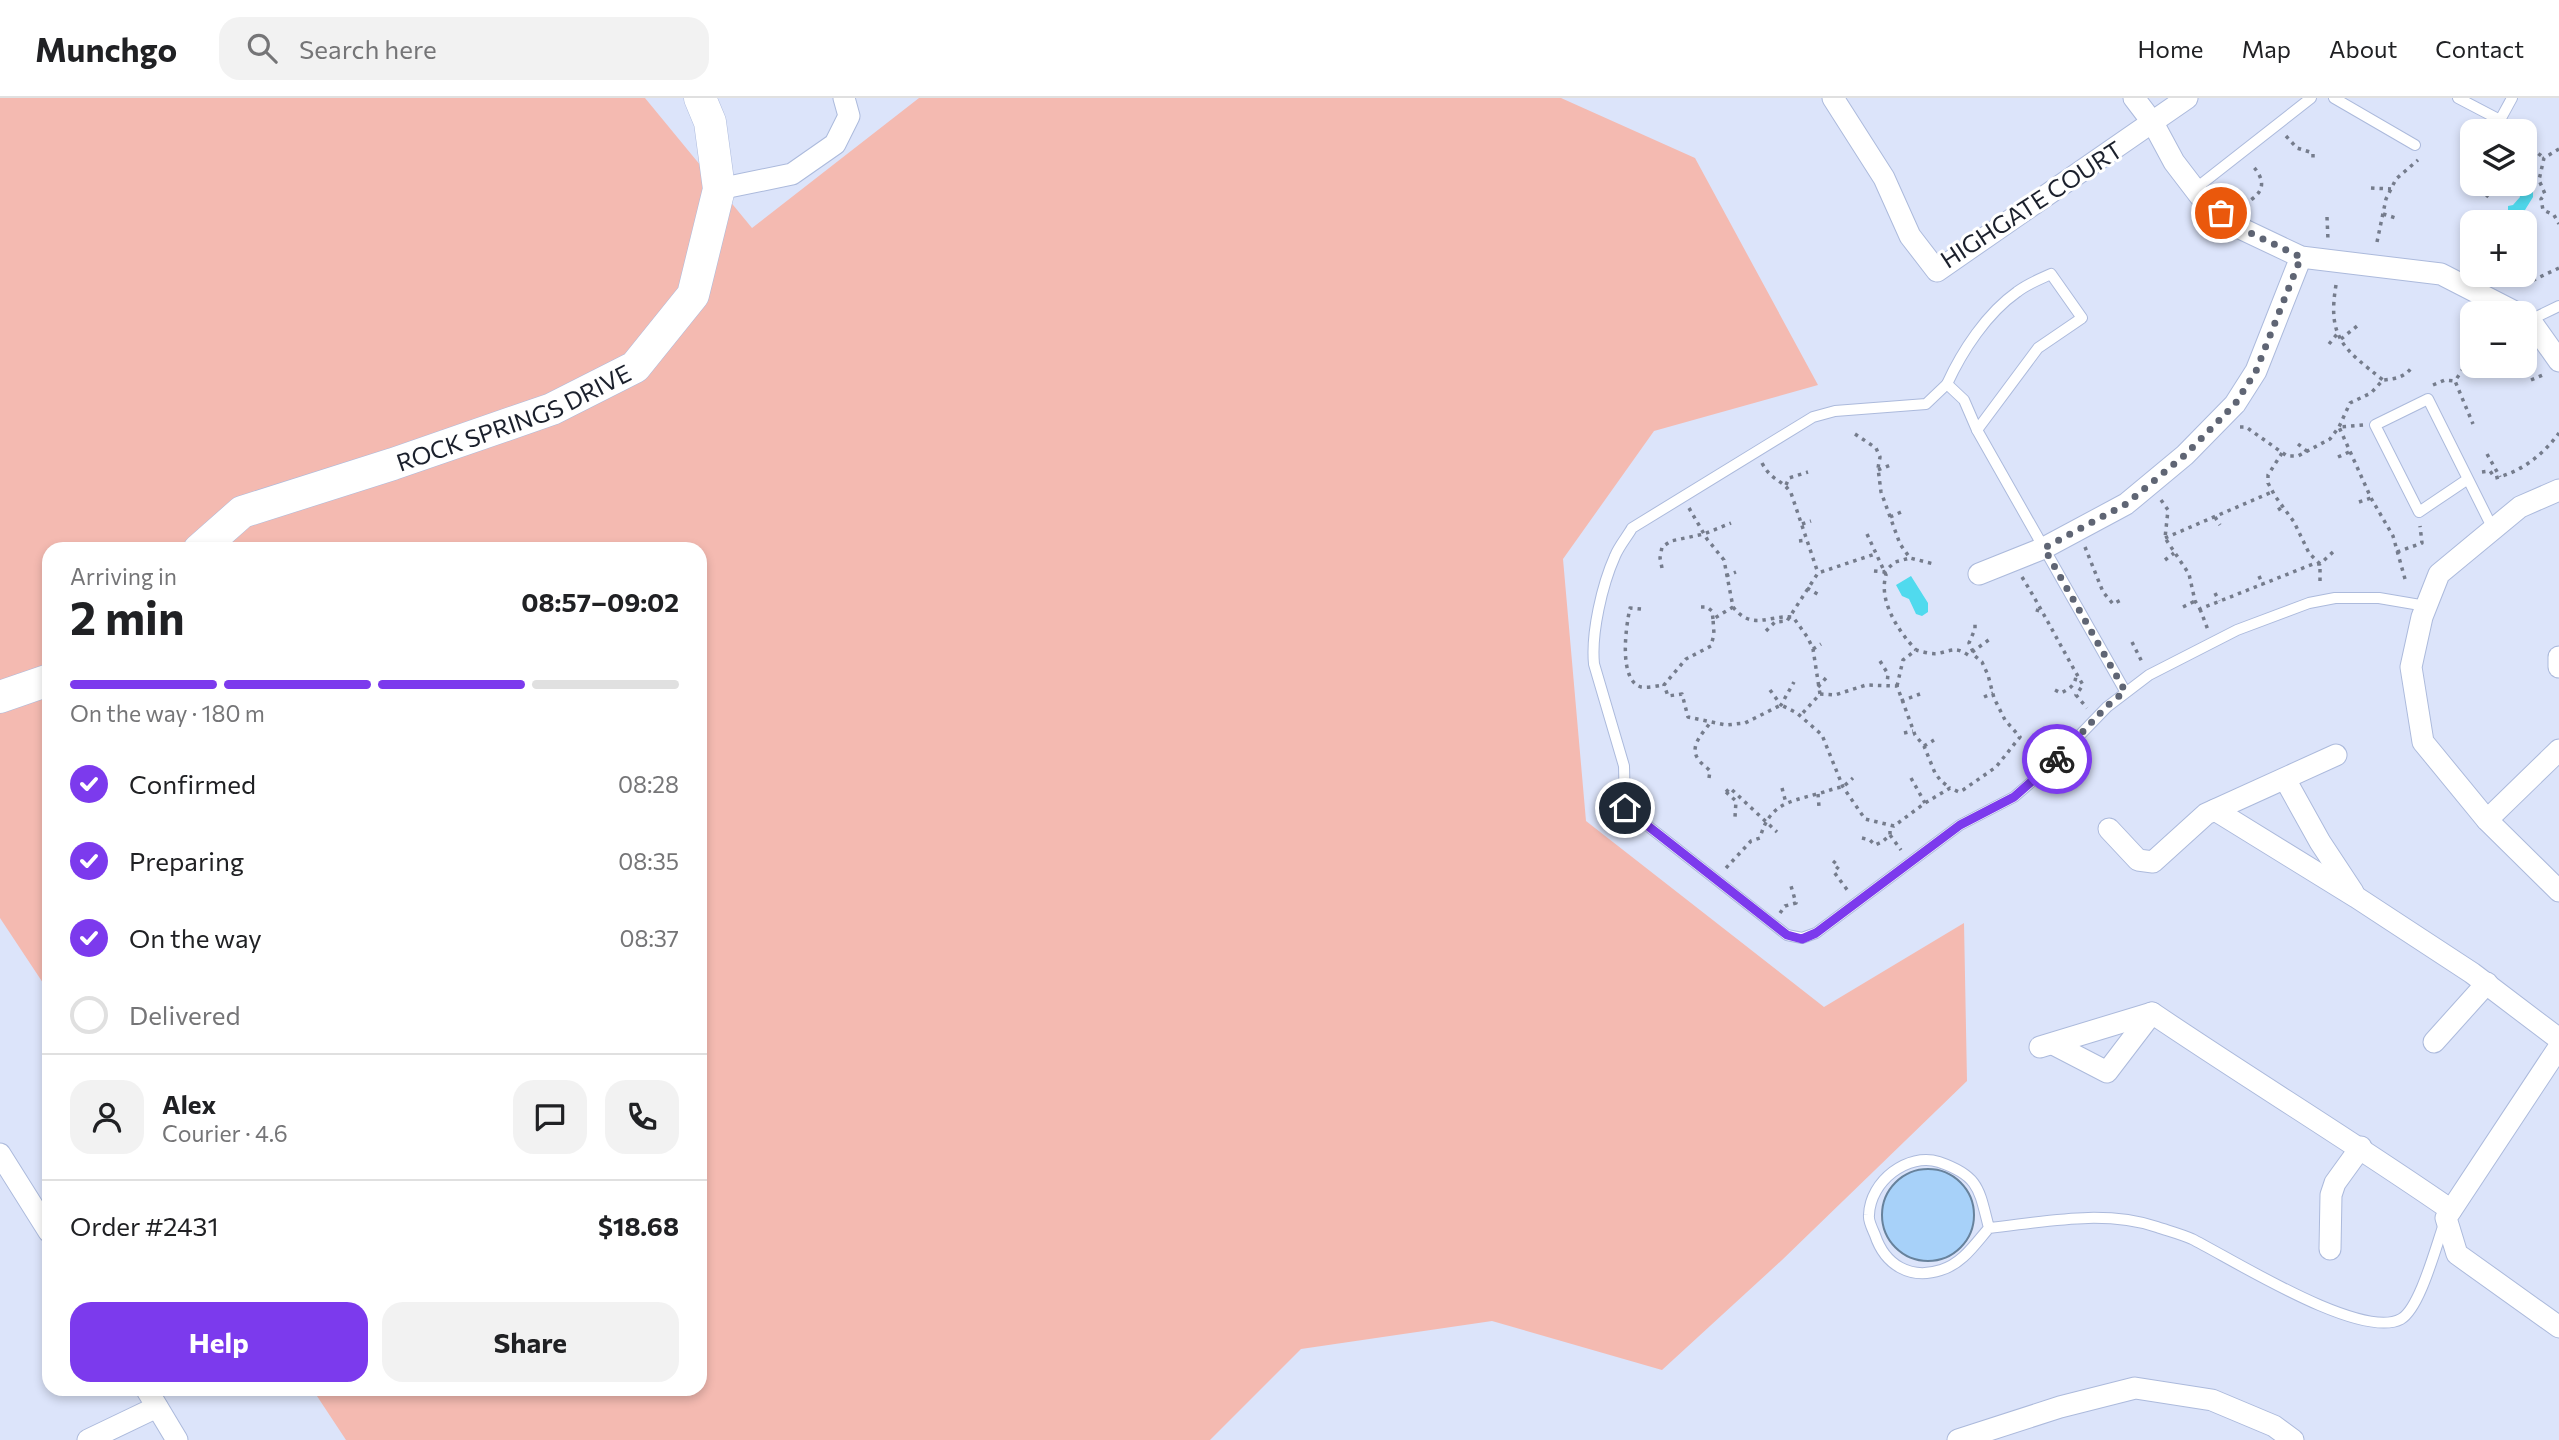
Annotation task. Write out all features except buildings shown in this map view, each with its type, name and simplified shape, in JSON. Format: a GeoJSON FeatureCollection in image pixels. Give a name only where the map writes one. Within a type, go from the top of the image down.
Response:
{"type":"FeatureCollection","features":[{"type":"Feature","properties":{"kind":"street","name":"ROCK SPRINGS DRIVE"},"geometry":{"type":"LineString","coordinates":[[209,542],[242,512],[393,464],[551,409],[635,367],[693,295],[719,189],[710,121],[700,98]]}},
{"type":"Feature","properties":{"kind":"street"},"geometry":{"type":"LineString","coordinates":[[719,189],[792,174],[835,144],[849,116],[844,98]]}},
{"type":"Feature","properties":{"kind":"street","name":"HIGHGATE COURT"},"geometry":{"type":"LineString","coordinates":[[1833,98],[1884,178],[1910,236],[1937,271],[2187,98]]}},
{"type":"Feature","properties":{"kind":"street"},"geometry":{"type":"LineString","coordinates":[[2134,98],[2153,123],[2174,162],[2200,196],[2242,229],[2301,257],[2441,274],[2493,301]]}},
{"type":"Feature","properties":{"kind":"street"},"geometry":{"type":"LineString","coordinates":[[1979,574],[2044,548],[2126,504],[2185,455],[2235,404],[2256,371],[2301,257]]}},
{"type":"Feature","properties":{"kind":"street"},"geometry":{"type":"LineString","coordinates":[[2537,340],[2552,367]]}},
{"type":"Feature","properties":{"kind":"street"},"geometry":{"type":"LineString","coordinates":[[2559,490],[2520,507],[2439,574],[2426,606],[2412,667],[2423,742],[2487,820],[2559,891]]}},
{"type":"Feature","properties":{"kind":"street"},"geometry":{"type":"LineString","coordinates":[[2559,657],[2559,667]]}},
{"type":"Feature","properties":{"kind":"street"},"geometry":{"type":"LineString","coordinates":[[0,697],[42,682]]}},
{"type":"Feature","properties":{"kind":"street"},"geometry":{"type":"LineString","coordinates":[[2487,820],[2559,750]]}},
{"type":"Feature","properties":{"kind":"street"},"geometry":{"type":"LineString","coordinates":[[2109,829],[2138,860],[2153,862],[2197,822],[2215,810],[2336,755]]}},
{"type":"Feature","properties":{"kind":"street"},"geometry":{"type":"LineString","coordinates":[[2285,779],[2320,842],[2356,897]]}},
{"type":"Feature","properties":{"kind":"street"},"geometry":{"type":"LineString","coordinates":[[2215,810],[2356,897],[2487,983],[2559,1039]]}},
{"type":"Feature","properties":{"kind":"street"},"geometry":{"type":"LineString","coordinates":[[2434,1042],[2487,983]]}},
{"type":"Feature","properties":{"kind":"street"},"geometry":{"type":"LineString","coordinates":[[2152,1013],[2107,1072],[2046,1046],[2152,1013]]}},
{"type":"Feature","properties":{"kind":"street"},"geometry":{"type":"LineString","coordinates":[[2152,1013],[2260,1086],[2361,1147],[2449,1214],[2457,1254],[2559,1327]]}},
{"type":"Feature","properties":{"kind":"street"},"geometry":{"type":"LineString","coordinates":[[2449,1214],[2552,1074],[2559,1047]]}},
{"type":"Feature","properties":{"kind":"street"},"geometry":{"type":"LineString","coordinates":[[2330,1249],[2331,1195],[2335,1183],[2361,1147]]}},
{"type":"Feature","properties":{"kind":"street"},"geometry":{"type":"LineString","coordinates":[[0,1154],[42,1221]]}},
{"type":"Feature","properties":{"kind":"street"},"geometry":{"type":"LineString","coordinates":[[1958,1440],[2060,1407],[2135,1388],[2212,1400],[2270,1433],[2293,1440]]}},
{"type":"Feature","properties":{"kind":"street"},"geometry":{"type":"LineString","coordinates":[[88,1440],[152,1398],[177,1440]]}},
{"type":"Feature","properties":{"kind":"lane"},"geometry":{"type":"LineString","coordinates":[[2195,189],[2311,98]]}},
{"type":"Feature","properties":{"kind":"lane"},"geometry":{"type":"LineString","coordinates":[[2334,98],[2415,145]]}},
{"type":"Feature","properties":{"kind":"lane"},"geometry":{"type":"LineString","coordinates":[[2458,98],[2500,120],[2512,98]]}},
{"type":"Feature","properties":{"kind":"lane"},"geometry":{"type":"LineString","coordinates":[[1978,430],[2038,348],[2082,318],[2051,274],[2017,292],[1993,315],[1957,362],[1947,384],[1926,404],[1883,410],[1835,411],[1813,417],[1632,528],[1616,554],[1606,581],[1593,648],[1594,664],[1623,766],[1625,808],[1787,935],[1802,939],[1816,933],[1960,825],[2014,797],[2051,765],[2125,691],[2149,675],[2237,630],[2305,604],[2335,597],[2379,598],[2426,606]]}},
{"type":"Feature","properties":{"kind":"lane"},"geometry":{"type":"LineString","coordinates":[[2537,313],[2559,306]]}},
{"type":"Feature","properties":{"kind":"lane"},"geometry":{"type":"LineString","coordinates":[[1947,384],[1964,400],[1978,430],[2125,691]]}},
{"type":"Feature","properties":{"kind":"lane"},"geometry":{"type":"LineString","coordinates":[[2468,479],[2419,512],[2375,425],[2428,399],[2468,479],[2493,529]]}},
{"type":"Feature","properties":{"kind":"lane"},"geometry":{"type":"LineString","coordinates":[[1989,1228],[1978,1186],[1959,1169],[1926,1158],[1902,1164],[1877,1189],[1868,1216],[1880,1250],[1894,1266],[1920,1273],[1942,1270],[1963,1258],[1989,1228],[2063,1218],[2111,1219],[2154,1226],[2191,1239],[2276,1286],[2358,1319],[2378,1324],[2400,1319],[2413,1308],[2449,1214]]}},
{"type":"Feature","properties":{"kind":"path"},"geometry":{"type":"LineString","coordinates":[[2277,125],[2297,148],[2313,153],[2313,160]]}},
{"type":"Feature","properties":{"kind":"path"},"geometry":{"type":"LineString","coordinates":[[2377,242],[2391,189],[2396,180],[2419,158],[2415,145]]}},
{"type":"Feature","properties":{"kind":"path"},"geometry":{"type":"LineString","coordinates":[[2537,157],[2544,158],[2559,149]]}},
{"type":"Feature","properties":{"kind":"path"},"geometry":{"type":"LineString","coordinates":[[2537,152],[2544,158]]}},
{"type":"Feature","properties":{"kind":"path"},"geometry":{"type":"LineString","coordinates":[[2239,206],[2258,194],[2262,185],[2261,175],[2241,153]]}},
{"type":"Feature","properties":{"kind":"path"},"geometry":{"type":"LineString","coordinates":[[2544,158],[2539,180],[2545,194],[2541,205],[2543,210],[2554,215],[2559,224]]}},
{"type":"Feature","properties":{"kind":"path"},"geometry":{"type":"LineString","coordinates":[[2371,188],[2391,189]]}},
{"type":"Feature","properties":{"kind":"path"},"geometry":{"type":"LineString","coordinates":[[2383,214],[2399,219]]}},
{"type":"Feature","properties":{"kind":"path"},"geometry":{"type":"LineString","coordinates":[[2327,216],[2328,240]]}},
{"type":"Feature","properties":{"kind":"path"},"geometry":{"type":"LineString","coordinates":[[2537,278],[2559,268]]}},
{"type":"Feature","properties":{"kind":"path"},"geometry":{"type":"LineString","coordinates":[[2336,285],[2332,312],[2338,333],[2353,355],[2383,380]]}},
{"type":"Feature","properties":{"kind":"path"},"geometry":{"type":"LineString","coordinates":[[2341,339],[2357,326]]}},
{"type":"Feature","properties":{"kind":"path"},"geometry":{"type":"LineString","coordinates":[[2329,344],[2338,333]]}},
{"type":"Feature","properties":{"kind":"path"},"geometry":{"type":"LineString","coordinates":[[2238,426],[2246,427],[2287,457],[2298,456],[2330,439],[2350,403],[2371,393],[2383,380],[2408,374],[2412,367]]}},
{"type":"Feature","properties":{"kind":"path"},"geometry":{"type":"LineString","coordinates":[[2531,380],[2552,367]]}},
{"type":"Feature","properties":{"kind":"path"},"geometry":{"type":"LineString","coordinates":[[2455,381],[2460,374]]}},
{"type":"Feature","properties":{"kind":"path"},"geometry":{"type":"LineString","coordinates":[[2428,399],[2431,386],[2445,380],[2455,381]]}},
{"type":"Feature","properties":{"kind":"path"},"geometry":{"type":"LineString","coordinates":[[2455,381],[2473,424]]}},
{"type":"Feature","properties":{"kind":"path"},"geometry":{"type":"LineString","coordinates":[[2339,427],[2375,425]]}},
{"type":"Feature","properties":{"kind":"path"},"geometry":{"type":"LineString","coordinates":[[2339,427],[2371,498],[2393,536],[2405,579]]}},
{"type":"Feature","properties":{"kind":"path"},"geometry":{"type":"LineString","coordinates":[[2468,479],[2475,473],[2487,471],[2495,478],[2500,477],[2539,455],[2559,433]]}},
{"type":"Feature","properties":{"kind":"path"},"geometry":{"type":"LineString","coordinates":[[1855,434],[1876,448],[1880,457],[1878,470],[1881,492],[1900,544],[1910,558]]}},
{"type":"Feature","properties":{"kind":"path"},"geometry":{"type":"LineString","coordinates":[[2298,444],[2308,452]]}},
{"type":"Feature","properties":{"kind":"path"},"geometry":{"type":"LineString","coordinates":[[2537,449],[2539,455]]}},
{"type":"Feature","properties":{"kind":"path"},"geometry":{"type":"LineString","coordinates":[[2338,457],[2349,452]]}},
{"type":"Feature","properties":{"kind":"path"},"geometry":{"type":"LineString","coordinates":[[1757,453],[1769,476],[1786,485],[1794,500],[1818,573]]}},
{"type":"Feature","properties":{"kind":"path"},"geometry":{"type":"LineString","coordinates":[[2282,453],[2268,475],[2273,492],[2284,506],[2309,553],[2320,564],[2319,586]]}},
{"type":"Feature","properties":{"kind":"path"},"geometry":{"type":"LineString","coordinates":[[2487,454],[2500,477]]}},
{"type":"Feature","properties":{"kind":"path"},"geometry":{"type":"LineString","coordinates":[[1878,470],[1893,464]]}},
{"type":"Feature","properties":{"kind":"path"},"geometry":{"type":"LineString","coordinates":[[1786,485],[1790,478],[1808,472]]}},
{"type":"Feature","properties":{"kind":"path"},"geometry":{"type":"LineString","coordinates":[[2165,538],[2273,492]]}},
{"type":"Feature","properties":{"kind":"path"},"geometry":{"type":"LineString","coordinates":[[1683,498],[1704,534],[1724,560],[1733,607],[1740,616],[1758,622],[1777,617],[1793,617],[1808,638],[1813,649],[1820,694]]}},
{"type":"Feature","properties":{"kind":"path"},"geometry":{"type":"LineString","coordinates":[[2359,502],[2371,498]]}},
{"type":"Feature","properties":{"kind":"path"},"geometry":{"type":"LineString","coordinates":[[1787,501],[1794,500]]}},
{"type":"Feature","properties":{"kind":"path"},"geometry":{"type":"LineString","coordinates":[[2161,500],[2168,510],[2165,538],[2189,574],[2196,601],[2213,643]]}},
{"type":"Feature","properties":{"kind":"path"},"geometry":{"type":"LineString","coordinates":[[2278,510],[2284,506]]}},
{"type":"Feature","properties":{"kind":"path"},"geometry":{"type":"LineString","coordinates":[[1890,517],[1901,512]]}},
{"type":"Feature","properties":{"kind":"path"},"geometry":{"type":"LineString","coordinates":[[2419,512],[2422,543],[2427,547]]}},
{"type":"Feature","properties":{"kind":"path"},"geometry":{"type":"LineString","coordinates":[[2216,517],[2220,525]]}},
{"type":"Feature","properties":{"kind":"path"},"geometry":{"type":"LineString","coordinates":[[1802,524],[1811,521]]}},
{"type":"Feature","properties":{"kind":"path"},"geometry":{"type":"LineString","coordinates":[[1662,568],[1662,547],[1671,541],[1704,534],[1731,523]]}},
{"type":"Feature","properties":{"kind":"path"},"geometry":{"type":"LineString","coordinates":[[1867,534],[1886,575],[1883,585],[1890,612],[1916,650],[1938,654],[1958,649],[1968,655],[1990,639]]}},
{"type":"Feature","properties":{"kind":"path"},"geometry":{"type":"LineString","coordinates":[[1799,541],[1807,540]]}},
{"type":"Feature","properties":{"kind":"path"},"geometry":{"type":"LineString","coordinates":[[2397,552],[2422,543]]}},
{"type":"Feature","properties":{"kind":"path"},"geometry":{"type":"LineString","coordinates":[[2084,545],[2103,592],[2113,604],[2121,600]]}},
{"type":"Feature","properties":{"kind":"path"},"geometry":{"type":"LineString","coordinates":[[2200,609],[2313,564],[2320,564],[2333,552]]}},
{"type":"Feature","properties":{"kind":"path"},"geometry":{"type":"LineString","coordinates":[[2165,560],[2174,553]]}},
{"type":"Feature","properties":{"kind":"path"},"geometry":{"type":"LineString","coordinates":[[1766,631],[1775,622],[1787,621],[1818,573],[1875,554]]}},
{"type":"Feature","properties":{"kind":"path"},"geometry":{"type":"LineString","coordinates":[[1874,571],[1884,572],[1895,562],[1910,558],[1934,564]]}},
{"type":"Feature","properties":{"kind":"path"},"geometry":{"type":"LineString","coordinates":[[2012,561],[2054,630],[2057,643],[2083,685],[2076,695],[2096,718]]}},
{"type":"Feature","properties":{"kind":"path"},"geometry":{"type":"LineString","coordinates":[[2292,567],[2301,569]]}},
{"type":"Feature","properties":{"kind":"path"},"geometry":{"type":"LineString","coordinates":[[1726,576],[1736,572]]}},
{"type":"Feature","properties":{"kind":"path"},"geometry":{"type":"LineString","coordinates":[[2259,576],[2263,585]]}},
{"type":"Feature","properties":{"kind":"path"},"geometry":{"type":"LineString","coordinates":[[1807,588],[1821,596]]}},
{"type":"Feature","properties":{"kind":"path"},"geometry":{"type":"LineString","coordinates":[[2215,593],[2219,601]]}},
{"type":"Feature","properties":{"kind":"path"},"geometry":{"type":"LineString","coordinates":[[2183,607],[2196,601]]}},
{"type":"Feature","properties":{"kind":"path"},"geometry":{"type":"LineString","coordinates":[[2037,612],[2039,605]]}},
{"type":"Feature","properties":{"kind":"path"},"geometry":{"type":"LineString","coordinates":[[1641,609],[1630,608],[1627,624],[1628,671],[1631,681],[1641,687],[1664,685],[1686,659],[1711,646],[1714,634],[1712,611],[1701,607]]}},
{"type":"Feature","properties":{"kind":"path"},"geometry":{"type":"LineString","coordinates":[[1713,619],[1733,607]]}},
{"type":"Feature","properties":{"kind":"path"},"geometry":{"type":"LineString","coordinates":[[1916,650],[1903,660],[1897,686],[1901,701],[1935,774],[1941,782],[1959,792],[1996,767],[2020,737],[2005,720],[1993,693],[1989,675],[1972,651],[1969,643],[1975,629],[1975,621]]}},
{"type":"Feature","properties":{"kind":"path"},"geometry":{"type":"LineString","coordinates":[[2132,642],[2149,675]]}},
{"type":"Feature","properties":{"kind":"path"},"geometry":{"type":"LineString","coordinates":[[1813,649],[1821,644]]}},
{"type":"Feature","properties":{"kind":"path"},"geometry":{"type":"LineString","coordinates":[[1880,661],[1888,674],[1887,684]]}},
{"type":"Feature","properties":{"kind":"path"},"geometry":{"type":"LineString","coordinates":[[2055,690],[2061,693],[2070,688],[2075,683],[2077,674]]}},
{"type":"Feature","properties":{"kind":"path"},"geometry":{"type":"LineString","coordinates":[[1818,687],[1826,678]]}},
{"type":"Feature","properties":{"kind":"path"},"geometry":{"type":"LineString","coordinates":[[1664,685],[1668,696],[1682,694],[1688,717],[1710,723],[1745,723],[1781,705],[1794,681]]}},
{"type":"Feature","properties":{"kind":"path"},"geometry":{"type":"LineString","coordinates":[[1820,694],[1836,695],[1867,685],[1897,686]]}},
{"type":"Feature","properties":{"kind":"path"},"geometry":{"type":"LineString","coordinates":[[1770,690],[1781,705],[1800,716],[1822,735],[1843,788],[1865,819],[1894,826],[1951,788]]}},
{"type":"Feature","properties":{"kind":"path"},"geometry":{"type":"LineString","coordinates":[[1984,698],[1993,693]]}},
{"type":"Feature","properties":{"kind":"path"},"geometry":{"type":"LineString","coordinates":[[1800,716],[1820,694]]}},
{"type":"Feature","properties":{"kind":"path"},"geometry":{"type":"LineString","coordinates":[[1901,701],[1920,694]]}},
{"type":"Feature","properties":{"kind":"path"},"geometry":{"type":"LineString","coordinates":[[1710,723],[1697,740],[1695,750],[1698,760],[1710,771],[1710,778]]}},
{"type":"Feature","properties":{"kind":"path"},"geometry":{"type":"LineString","coordinates":[[1904,733],[1913,731]]}},
{"type":"Feature","properties":{"kind":"path"},"geometry":{"type":"LineString","coordinates":[[1924,746],[1934,740]]}},
{"type":"Feature","properties":{"kind":"path"},"geometry":{"type":"LineString","coordinates":[[1731,862],[1751,841],[1760,838],[1768,816],[1786,803],[1834,788],[1843,788],[1853,778]]}},
{"type":"Feature","properties":{"kind":"path"},"geometry":{"type":"LineString","coordinates":[[1912,778],[1925,803]]}},
{"type":"Feature","properties":{"kind":"path"},"geometry":{"type":"LineString","coordinates":[[1735,817],[1737,801],[1726,792],[1730,788],[1777,832]]}},
{"type":"Feature","properties":{"kind":"path"},"geometry":{"type":"LineString","coordinates":[[1782,788],[1786,803]]}},
{"type":"Feature","properties":{"kind":"path"},"geometry":{"type":"LineString","coordinates":[[1818,794],[1819,807]]}},
{"type":"Feature","properties":{"kind":"path"},"geometry":{"type":"LineString","coordinates":[[1890,826],[1890,835],[1910,861]]}},
{"type":"Feature","properties":{"kind":"path"},"geometry":{"type":"LineString","coordinates":[[1862,838],[1875,845],[1890,835]]}},
{"type":"Feature","properties":{"kind":"path"},"geometry":{"type":"LineString","coordinates":[[1833,862],[1839,866],[1833,872],[1856,902]]}},
{"type":"Feature","properties":{"kind":"path"},"geometry":{"type":"LineString","coordinates":[[1772,923],[1785,906],[1796,903],[1791,887]]}},
{"type":"Feature","properties":{"kind":"shaded area"},"geometry":{"type":"Polygon","coordinates":[[[0,98],[645,98],[752,228],[919,98],[1561,98],[1695,158],[1818,385],[1654,431],[1563,559],[1586,821],[1824,1007],[1964,923],[1967,1081],[1782,1260],[1662,1370],[1492,1321],[1301,1349],[1210,1440],[346,1440],[317,1396],[707,1396],[707,542],[42,542],[42,981],[0,918],[0,98]]]}},
{"type":"Feature","properties":{"kind":"water"},"geometry":{"type":"Polygon","coordinates":[[[2533,196],[2525,210],[2508,210],[2508,206],[2513,205],[2520,197],[2533,196]]]}},
{"type":"Feature","properties":{"kind":"water"},"geometry":{"type":"Polygon","coordinates":[[[1911,576],[1928,603],[1928,612],[1922,616],[1916,614],[1909,599],[1902,596],[1896,585],[1911,576]]]}},
{"type":"Feature","properties":{"kind":"way so far"},"geometry":{"type":"LineString","coordinates":[[2057,759],[2106,707],[2125,691],[2044,548],[2126,504],[2185,455],[2235,404],[2256,371],[2301,257],[2242,229],[2221,213]]}},
{"type":"Feature","properties":{"kind":"route"},"geometry":{"type":"LineString","coordinates":[[1625,808],[1787,935],[1802,939],[1816,933],[1960,825],[2014,797],[2057,759]]}}]}
